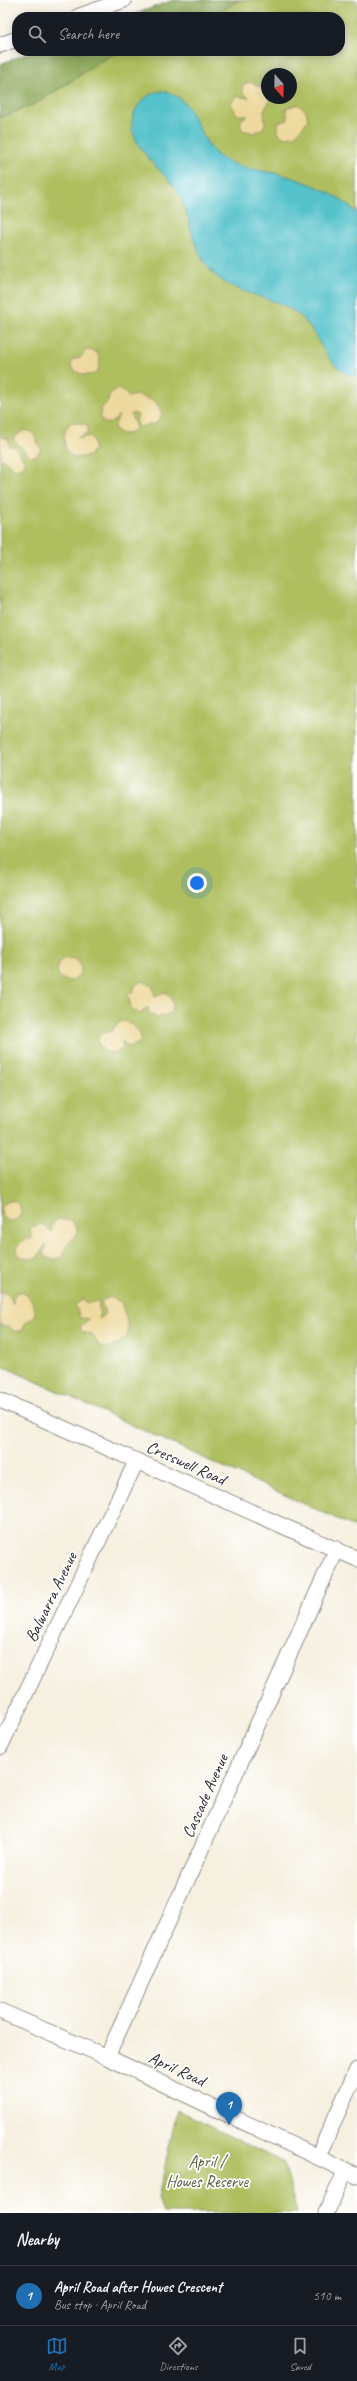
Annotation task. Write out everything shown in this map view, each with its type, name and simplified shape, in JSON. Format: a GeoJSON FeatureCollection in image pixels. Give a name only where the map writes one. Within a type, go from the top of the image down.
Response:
{"type":"FeatureCollection","features":[{"type":"Feature","properties":{"kind":"street"},"geometry":{"type":"LineString","coordinates":[[91,12],[124,0]]}},
{"type":"Feature","properties":{"kind":"street"},"geometry":{"type":"LineString","coordinates":[[0,45],[12,41]]}},
{"type":"Feature","properties":{"kind":"street","name":"Cresswell Road"},"geometry":{"type":"LineString","coordinates":[[0,1400],[136,1462],[357,1559]]}},
{"type":"Feature","properties":{"kind":"street","name":"Balwarra Avenue"},"geometry":{"type":"LineString","coordinates":[[0,1747],[136,1462]]}},
{"type":"Feature","properties":{"kind":"street","name":"Cascade Avenue"},"geometry":{"type":"LineString","coordinates":[[107,2057],[337,1550]]}},
{"type":"Feature","properties":{"kind":"street","name":"April Road"},"geometry":{"type":"LineString","coordinates":[[0,2011],[107,2057],[351,2173]]}},
{"type":"Feature","properties":{"kind":"street"},"geometry":{"type":"LineString","coordinates":[[318,2156],[357,2070]]}},
{"type":"Feature","properties":{"kind":"street"},"geometry":{"type":"LineString","coordinates":[[326,2213],[351,2173]]}},
{"type":"Feature","properties":{"kind":"green space"},"geometry":{"type":"Polygon","coordinates":[[[173,0],[240,0],[220,12],[202,12],[193,10],[188,12],[141,12],[173,0]]]}},
{"type":"Feature","properties":{"kind":"green space"},"geometry":{"type":"Polygon","coordinates":[[[195,0],[357,0],[357,1528],[0,1365],[0,73],[45,56],[345,56],[345,12],[163,12],[195,0]]]}},
{"type":"Feature","properties":{"kind":"green space"},"geometry":{"type":"Polygon","coordinates":[[[21,56],[110,56],[37,103],[0,118],[0,64],[21,56]]]}},
{"type":"Feature","properties":{"kind":"green space","name":"April / Howes Reserve"},"geometry":{"type":"Polygon","coordinates":[[[177,2110],[284,2163],[297,2213],[163,2213],[158,2198],[177,2110]]]}},
{"type":"Feature","properties":{"kind":"sand"},"geometry":{"type":"Polygon","coordinates":[[[251,82],[261,87],[261,104],[268,104],[264,109],[265,124],[263,128],[254,133],[242,130],[240,124],[242,119],[248,115],[237,115],[231,103],[236,96],[249,98],[243,93],[242,88],[244,84],[251,82]]]}},
{"type":"Feature","properties":{"kind":"sand"},"geometry":{"type":"Polygon","coordinates":[[[298,104],[306,111],[308,120],[296,135],[284,138],[278,132],[278,122],[288,120],[286,108],[298,104]]]}},
{"type":"Feature","properties":{"kind":"sand"},"geometry":{"type":"Polygon","coordinates":[[[86,350],[97,352],[100,360],[98,371],[87,375],[76,372],[71,366],[72,360],[81,357],[86,350]]]}},
{"type":"Feature","properties":{"kind":"sand"},"geometry":{"type":"Polygon","coordinates":[[[119,389],[126,393],[128,397],[137,395],[156,402],[162,414],[157,423],[140,427],[136,422],[138,415],[134,413],[131,415],[136,428],[129,434],[124,434],[119,433],[114,427],[119,415],[111,423],[104,423],[100,417],[101,408],[108,402],[110,393],[119,389]]]}},
{"type":"Feature","properties":{"kind":"sand"},"geometry":{"type":"Polygon","coordinates":[[[73,422],[88,425],[88,433],[78,437],[80,439],[89,436],[93,439],[94,449],[89,456],[75,458],[67,452],[64,436],[65,431],[69,424],[73,422]]]}},
{"type":"Feature","properties":{"kind":"sand"},"geometry":{"type":"Polygon","coordinates":[[[26,430],[33,433],[41,449],[37,455],[31,457],[13,439],[21,432],[26,430]]]}},
{"type":"Feature","properties":{"kind":"sand"},"geometry":{"type":"Polygon","coordinates":[[[2,437],[9,439],[9,446],[14,446],[25,462],[23,467],[15,469],[5,460],[0,459],[0,439],[2,437]]]}},
{"type":"Feature","properties":{"kind":"sand"},"geometry":{"type":"Polygon","coordinates":[[[69,957],[74,958],[80,964],[80,974],[74,980],[69,981],[64,980],[58,974],[57,969],[58,964],[64,958],[69,957]]]}},
{"type":"Feature","properties":{"kind":"sand"},"geometry":{"type":"Polygon","coordinates":[[[143,981],[152,986],[155,996],[164,992],[170,995],[173,1005],[170,1013],[157,1018],[149,1013],[148,1007],[140,1014],[131,1008],[128,994],[134,991],[135,985],[143,981]]]}},
{"type":"Feature","properties":{"kind":"sand"},"geometry":{"type":"Polygon","coordinates":[[[122,1021],[130,1023],[139,1032],[141,1039],[140,1043],[129,1047],[122,1041],[123,1047],[120,1051],[111,1053],[103,1050],[98,1042],[98,1037],[101,1034],[112,1030],[122,1021]]]}},
{"type":"Feature","properties":{"kind":"sand"},"geometry":{"type":"Polygon","coordinates":[[[11,1201],[18,1204],[21,1211],[18,1218],[11,1221],[4,1218],[1,1211],[4,1204],[11,1201]]]}},
{"type":"Feature","properties":{"kind":"sand"},"geometry":{"type":"Polygon","coordinates":[[[58,1219],[72,1221],[77,1229],[76,1236],[66,1245],[61,1257],[55,1259],[47,1258],[43,1253],[47,1246],[46,1244],[37,1258],[28,1259],[20,1256],[17,1249],[18,1246],[22,1241],[32,1238],[30,1231],[32,1227],[42,1224],[51,1232],[52,1225],[58,1219]]]}},
{"type":"Feature","properties":{"kind":"sand"},"geometry":{"type":"Polygon","coordinates":[[[0,1291],[9,1295],[13,1304],[13,1297],[18,1292],[22,1292],[28,1296],[32,1302],[35,1309],[35,1316],[26,1322],[22,1331],[14,1331],[9,1326],[0,1325],[0,1291]]]}},
{"type":"Feature","properties":{"kind":"sand"},"geometry":{"type":"Polygon","coordinates":[[[110,1297],[121,1302],[128,1325],[128,1334],[115,1346],[106,1348],[99,1345],[91,1334],[82,1332],[80,1327],[89,1319],[80,1318],[75,1305],[82,1300],[88,1303],[98,1301],[100,1319],[105,1313],[101,1301],[110,1297]]]}},
{"type":"Feature","properties":{"kind":"water"},"geometry":{"type":"Polygon","coordinates":[[[163,91],[174,95],[183,102],[190,111],[207,142],[223,159],[244,167],[279,174],[311,184],[341,199],[357,213],[357,376],[347,374],[332,362],[309,326],[293,311],[270,300],[235,288],[224,282],[207,266],[197,248],[185,208],[175,187],[146,155],[138,144],[133,132],[132,119],[140,103],[152,94],[163,91]]]}},
{"type":"Feature","properties":{"kind":"place","name":"April Road after Howes Crescent"},"geometry":{"type":"Point","coordinates":[229,2125]}}]}
